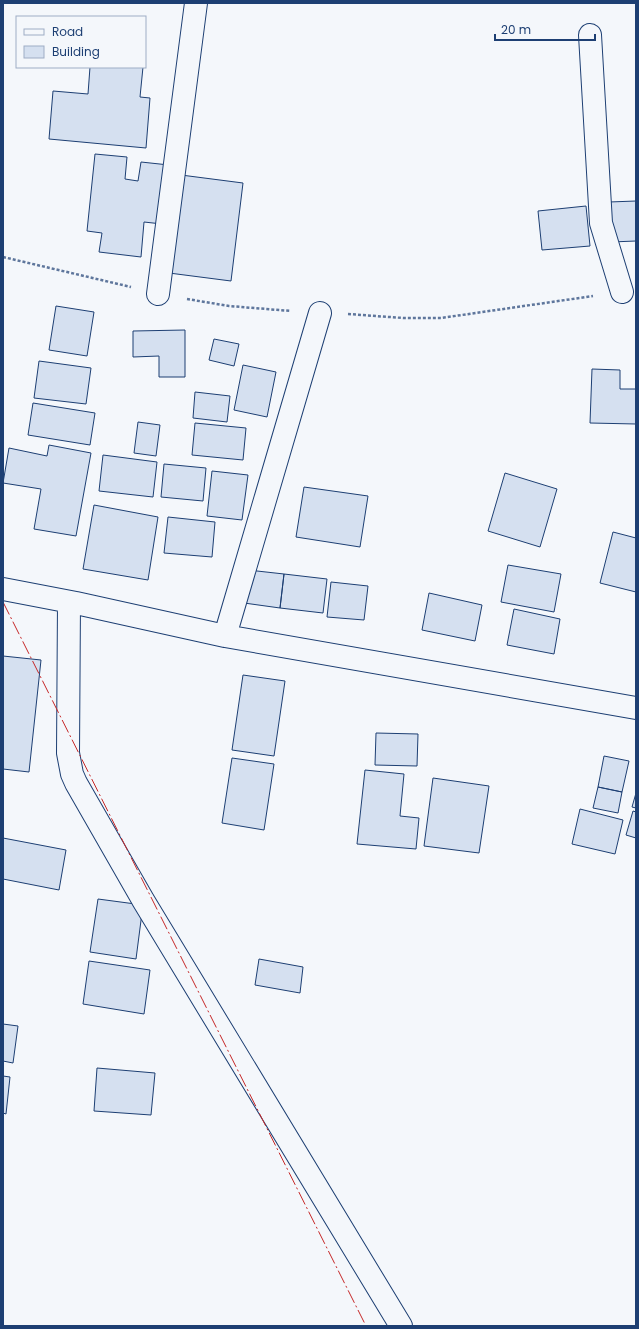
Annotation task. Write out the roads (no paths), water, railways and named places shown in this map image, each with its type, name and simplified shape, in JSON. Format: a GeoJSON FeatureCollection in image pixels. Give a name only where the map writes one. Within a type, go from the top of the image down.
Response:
{"type":"FeatureCollection","features":[{"type":"Feature","properties":{"kind":"street"},"geometry":{"type":"LineString","coordinates":[[158,294],[196,3]]}},
{"type":"Feature","properties":{"kind":"street"},"geometry":{"type":"LineString","coordinates":[[590,36],[601,223],[622,292]]}},
{"type":"Feature","properties":{"kind":"street"},"geometry":{"type":"LineString","coordinates":[[226,636],[320,313]]}},
{"type":"Feature","properties":{"kind":"street"},"geometry":{"type":"LineString","coordinates":[[3,590],[69,602],[226,636],[636,708]]}},
{"type":"Feature","properties":{"kind":"street"},"geometry":{"type":"LineString","coordinates":[[69,602],[68,753],[72,774],[76,783],[143,900],[401,1326]]}}]}
